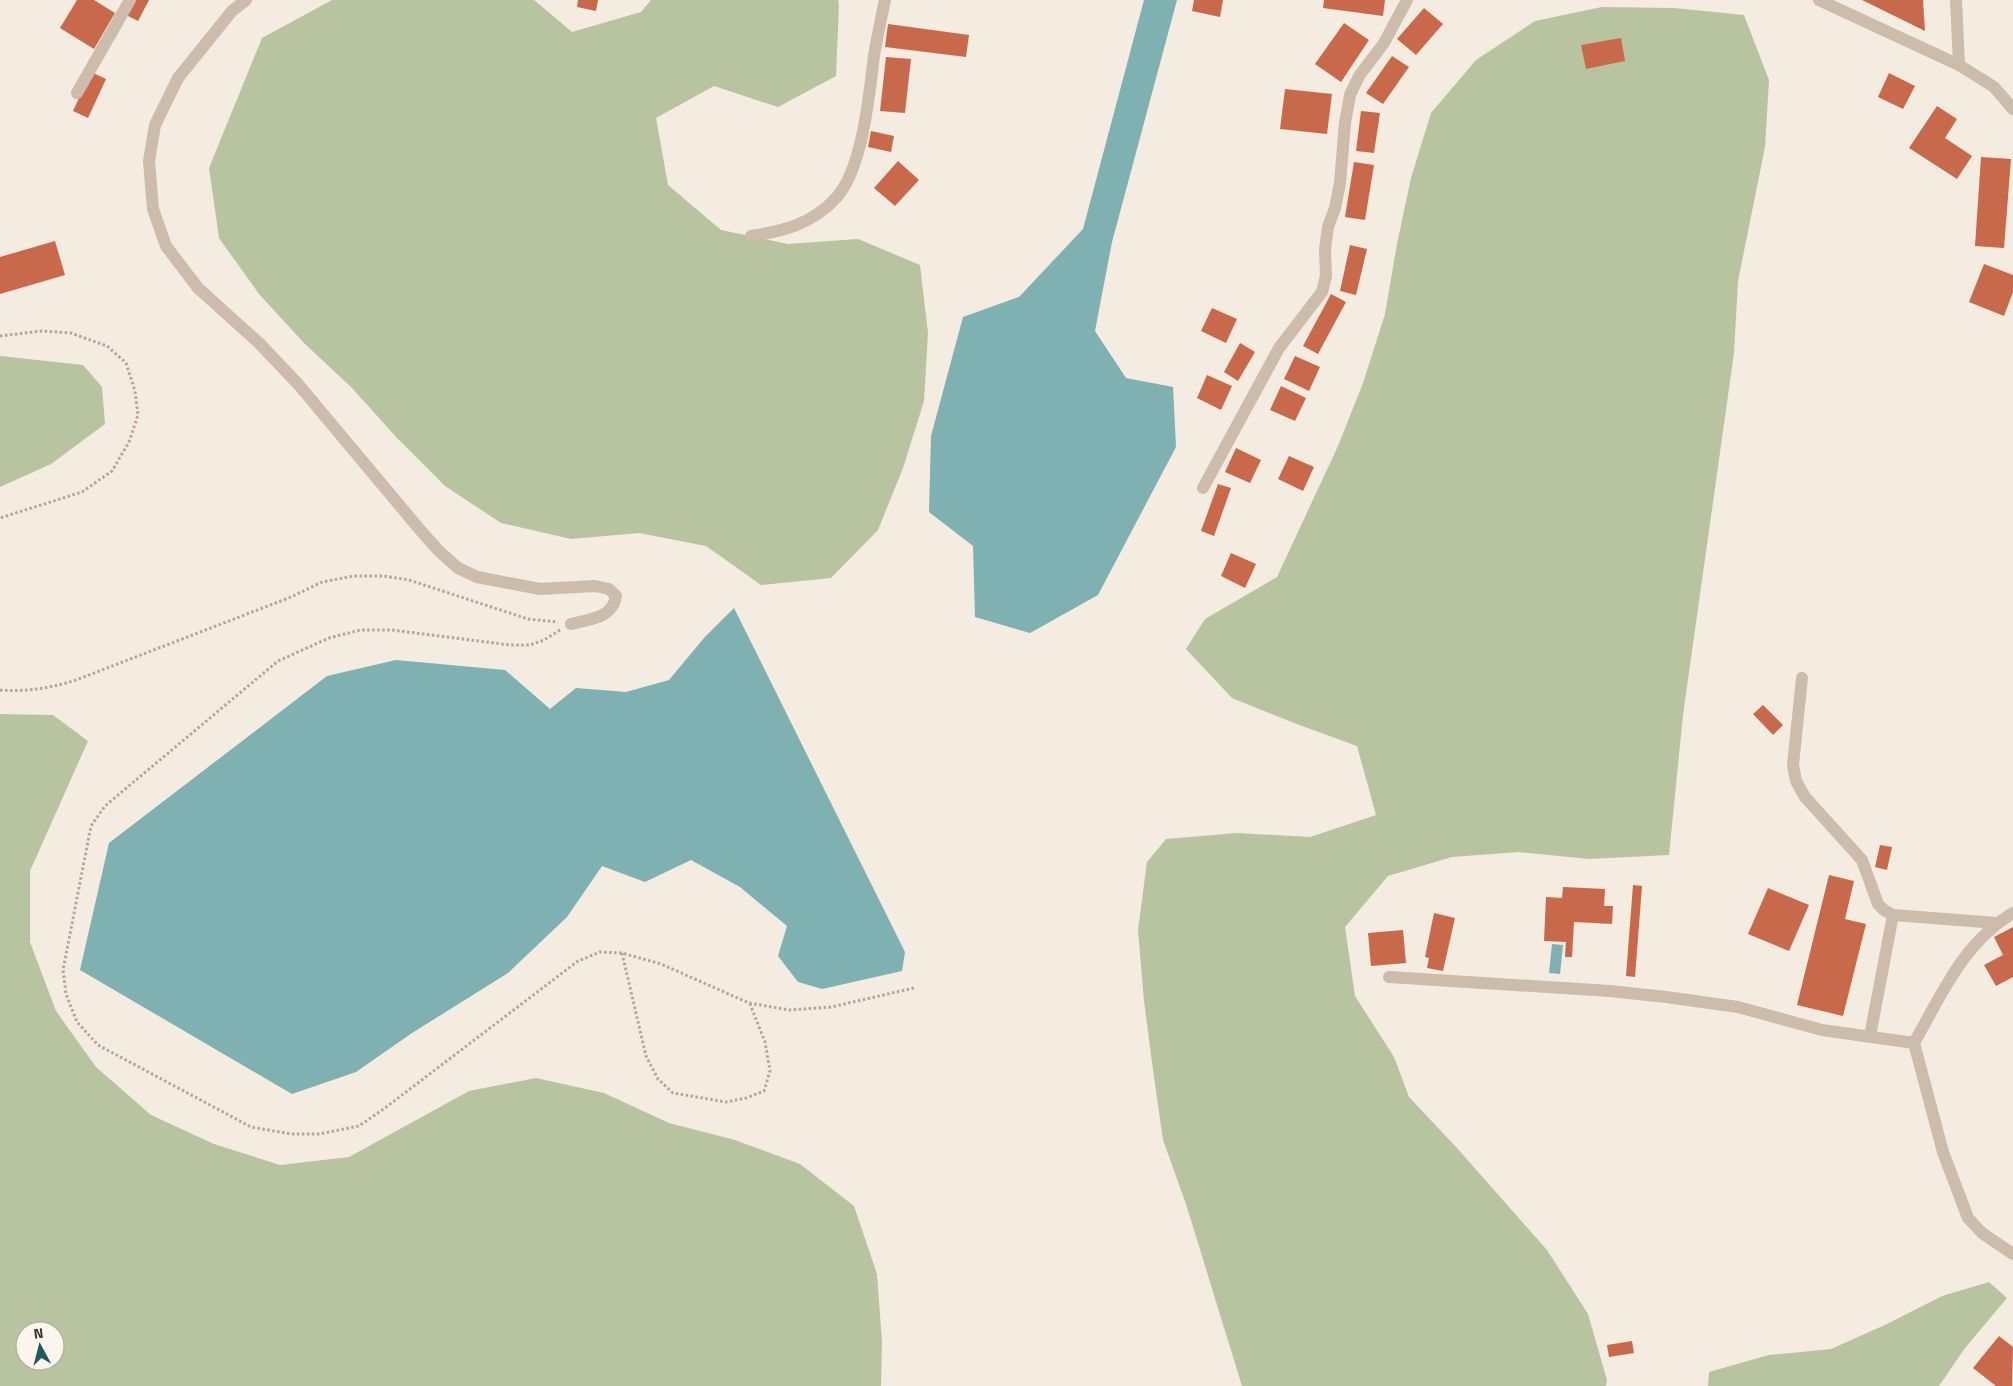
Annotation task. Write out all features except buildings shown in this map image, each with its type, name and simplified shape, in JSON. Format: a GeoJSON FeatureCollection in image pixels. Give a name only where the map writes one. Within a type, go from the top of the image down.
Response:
{"type":"FeatureCollection","features":[{"type":"Feature","properties":{"kind":"street"},"geometry":{"type":"LineString","coordinates":[[77,94],[130,0]]}},
{"type":"Feature","properties":{"kind":"street"},"geometry":{"type":"LineString","coordinates":[[246,0],[232,11],[178,78],[155,125],[149,161],[150,190],[153,209],[166,246],[198,288],[259,343],[291,377],[421,531],[458,568],[477,578],[540,589],[595,586],[609,589],[616,596],[615,606],[606,614],[571,624]]}},
{"type":"Feature","properties":{"kind":"street"},"geometry":{"type":"LineString","coordinates":[[751,236],[780,232],[810,219],[836,198],[850,176],[860,141],[885,0]]}},
{"type":"Feature","properties":{"kind":"street"},"geometry":{"type":"LineString","coordinates":[[1203,488],[1279,348],[1322,292],[1326,276],[1325,249],[1328,227],[1335,208],[1340,183],[1345,123],[1350,95],[1359,76],[1384,43],[1407,0]]}},
{"type":"Feature","properties":{"kind":"street"},"geometry":{"type":"LineString","coordinates":[[1819,0],[1959,65],[1994,87],[2013,109]]}},
{"type":"Feature","properties":{"kind":"street"},"geometry":{"type":"LineString","coordinates":[[1956,0],[1959,65]]}},
{"type":"Feature","properties":{"kind":"street"},"geometry":{"type":"LineString","coordinates":[[1802,678],[1793,765],[1796,781],[1805,797],[1862,860],[1878,904],[1893,915],[1998,922]]}},
{"type":"Feature","properties":{"kind":"street"},"geometry":{"type":"LineString","coordinates":[[2013,913],[1998,922],[1978,940],[1964,957],[1914,1043],[1943,1152],[1968,1218],[1982,1233],[2013,1254]]}},
{"type":"Feature","properties":{"kind":"street"},"geometry":{"type":"LineString","coordinates":[[1870,1036],[1893,915]]}},
{"type":"Feature","properties":{"kind":"street"},"geometry":{"type":"LineString","coordinates":[[1388,977],[1610,991],[1666,997],[1738,1007],[1822,1030],[1914,1043]]}},
{"type":"Feature","properties":{"kind":"path"},"geometry":{"type":"LineString","coordinates":[[0,336],[42,331],[71,333],[107,346],[126,363],[135,391],[138,416],[129,442],[112,470],[82,492],[0,518]]}},
{"type":"Feature","properties":{"kind":"path"},"geometry":{"type":"LineString","coordinates":[[0,690],[11,691],[55,687],[291,596],[322,582],[354,576],[383,576],[409,580],[528,619],[571,624]]}},
{"type":"Feature","properties":{"kind":"path"},"geometry":{"type":"LineString","coordinates":[[571,624],[544,640],[530,645],[510,645],[392,630],[360,630],[329,638],[278,661],[105,806],[91,826],[63,970],[66,994],[76,1022],[98,1045],[251,1127],[291,1134],[319,1134],[359,1126],[578,961],[600,952],[622,953],[661,964],[749,1003],[789,1010],[831,1007],[914,988]]}},
{"type":"Feature","properties":{"kind":"path"},"geometry":{"type":"LineString","coordinates":[[622,953],[646,1056],[658,1079],[673,1092],[726,1102],[746,1098],[764,1091],[770,1070],[766,1042],[749,1003]]}},
{"type":"Feature","properties":{"kind":"green space"},"geometry":{"type":"Polygon","coordinates":[[[332,0],[534,0],[572,32],[641,12],[651,0],[838,0],[836,76],[778,107],[714,86],[656,118],[668,185],[721,230],[788,244],[858,239],[920,265],[928,333],[924,401],[903,468],[878,530],[831,578],[761,585],[706,546],[639,533],[571,539],[501,523],[445,486],[397,438],[352,388],[304,343],[259,294],[219,238],[209,168],[262,38],[332,0]]]}},
{"type":"Feature","properties":{"kind":"green space"},"geometry":{"type":"Polygon","coordinates":[[[1602,7],[1674,8],[1744,15],[1769,80],[1765,147],[1738,281],[1734,353],[1683,715],[1669,855],[1589,859],[1519,852],[1452,857],[1388,876],[1345,927],[1355,996],[1394,1057],[1409,1097],[1547,1250],[1588,1314],[1607,1380],[1606,1386],[1242,1386],[1186,1204],[1163,1140],[1144,1001],[1138,930],[1147,862],[1166,839],[1237,833],[1310,837],[1376,815],[1357,746],[1232,698],[1186,649],[1205,619],[1277,577],[1338,446],[1363,383],[1385,314],[1411,178],[1431,113],[1476,60],[1535,21],[1602,7]]]}},
{"type":"Feature","properties":{"kind":"green space"},"geometry":{"type":"Polygon","coordinates":[[[0,356],[83,365],[102,387],[105,424],[51,464],[0,487],[0,356]]]}},
{"type":"Feature","properties":{"kind":"green space"},"geometry":{"type":"Polygon","coordinates":[[[0,714],[53,715],[88,741],[30,871],[30,942],[56,1011],[96,1067],[151,1115],[214,1144],[280,1165],[349,1157],[469,1091],[536,1078],[604,1093],[669,1123],[735,1140],[800,1164],[854,1206],[877,1274],[882,1342],[881,1386],[0,1386],[0,714]]]}},
{"type":"Feature","properties":{"kind":"green space"},"geometry":{"type":"Polygon","coordinates":[[[1989,1282],[2007,1298],[1965,1348],[1939,1386],[1708,1386],[1709,1372],[1769,1355],[1831,1349],[1887,1324],[1942,1296],[1989,1282]]]}},
{"type":"Feature","properties":{"kind":"water"},"geometry":{"type":"Polygon","coordinates":[[[1144,0],[1177,0],[1112,242],[1095,331],[1126,378],[1173,387],[1176,447],[1098,595],[1030,633],[975,617],[973,546],[929,512],[931,436],[963,317],[1019,297],[1083,229],[1144,0]]]}},
{"type":"Feature","properties":{"kind":"water"},"geometry":{"type":"Polygon","coordinates":[[[734,608],[905,952],[902,971],[822,989],[798,982],[778,956],[787,926],[740,887],[691,860],[645,882],[602,866],[567,917],[508,973],[412,1033],[356,1072],[292,1094],[80,970],[109,843],[327,676],[396,660],[505,670],[550,709],[576,688],[626,692],[669,680],[704,638],[734,608]]]}},
{"type":"Feature","properties":{"kind":"water"},"geometry":{"type":"Polygon","coordinates":[[[1552,944],[1563,945],[1560,974],[1549,973],[1552,944]]]}}]}
